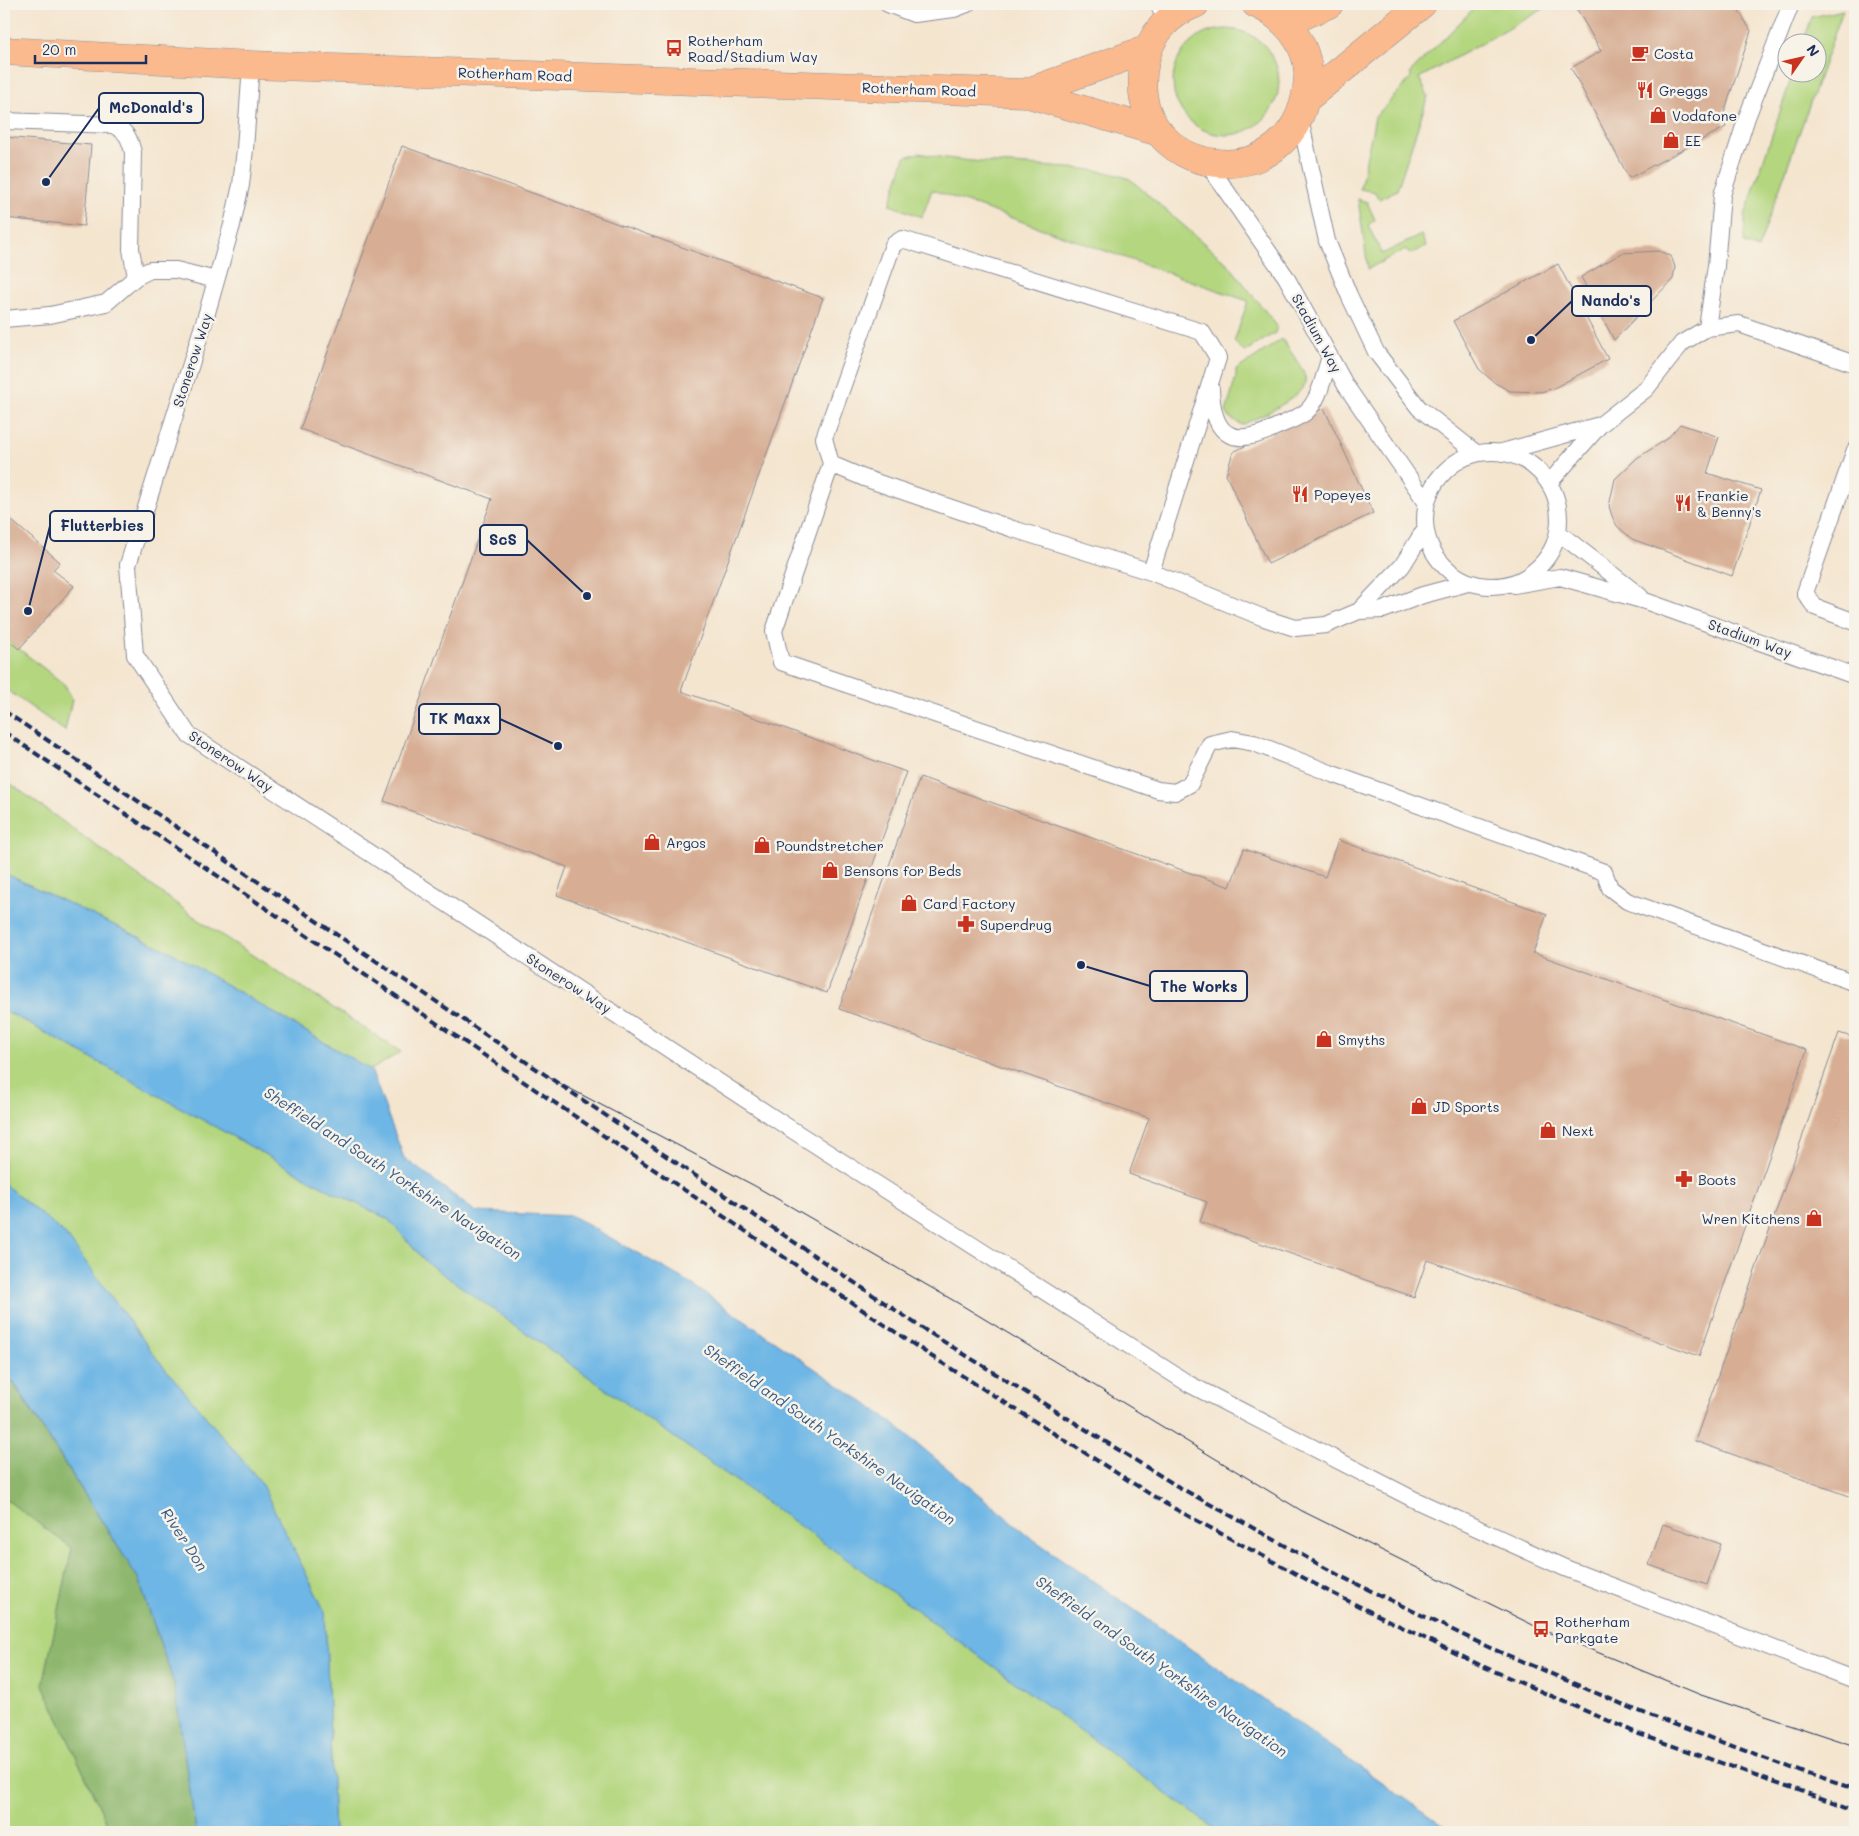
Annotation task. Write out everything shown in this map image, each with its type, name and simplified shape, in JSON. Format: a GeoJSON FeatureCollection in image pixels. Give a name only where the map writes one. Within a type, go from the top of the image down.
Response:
{"type":"FeatureCollection","features":[{"type":"Feature","properties":{"kind":"main road","name":"Rotherham Road"},"geometry":{"type":"LineString","coordinates":[[1195,4],[1162,13],[1148,49],[1142,77],[1145,106],[1159,132],[1172,146],[1189,156],[1208,163],[1234,164],[1262,157],[1284,141],[1304,108],[1422,4]]}},
{"type":"Feature","properties":{"kind":"main road"},"geometry":{"type":"LineString","coordinates":[[1256,4],[1269,10],[1286,23],[1301,45],[1308,71],[1304,108]]}},
{"type":"Feature","properties":{"kind":"main road"},"geometry":{"type":"LineString","coordinates":[[1286,23],[1330,4]]}},
{"type":"Feature","properties":{"kind":"main road","name":"Rotherham Road"},"geometry":{"type":"LineString","coordinates":[[1026,92],[1148,49]]}},
{"type":"Feature","properties":{"kind":"main road","name":"Rotherham Road"},"geometry":{"type":"LineString","coordinates":[[4,52],[251,65],[1026,92],[1159,132]]}},
{"type":"Feature","properties":{"kind":"lane"},"geometry":{"type":"LineString","coordinates":[[888,4],[914,14],[954,9],[967,4]]}},
{"type":"Feature","properties":{"kind":"lane"},"geometry":{"type":"LineString","coordinates":[[1707,328],[1716,266],[1722,195],[1747,117],[1791,4]]}},
{"type":"Feature","properties":{"kind":"lane","name":"Stonerow Way"},"geometry":{"type":"LineString","coordinates":[[251,65],[249,113],[241,186],[216,280],[128,565],[135,655],[188,734],[684,1058],[1189,1384],[1415,1500],[1565,1568],[1855,1680]]}},
{"type":"Feature","properties":{"kind":"lane"},"geometry":{"type":"LineString","coordinates":[[1304,108],[1327,241],[1349,295],[1376,352],[1418,408],[1476,453]]}},
{"type":"Feature","properties":{"kind":"lane"},"geometry":{"type":"LineString","coordinates":[[4,121],[113,126],[124,130],[129,136],[133,152],[131,249],[136,277]]}},
{"type":"Feature","properties":{"kind":"lane","name":"Stadium Way"},"geometry":{"type":"LineString","coordinates":[[1208,163],[1286,277],[1346,386],[1426,502]]}},
{"type":"Feature","properties":{"kind":"lane"},"geometry":{"type":"LineString","coordinates":[[1151,572],[1218,358],[1202,332],[902,239],[893,245],[824,438],[831,464],[774,631],[781,662],[1158,790],[1175,792],[1190,784],[1210,744],[1232,739],[1254,743],[1330,773],[1604,872],[1610,888],[1626,901],[1855,983]]}},
{"type":"Feature","properties":{"kind":"lane"},"geometry":{"type":"LineString","coordinates":[[4,319],[50,315],[106,303],[136,277],[150,270],[164,268],[216,280]]}},
{"type":"Feature","properties":{"kind":"lane"},"geometry":{"type":"LineString","coordinates":[[1550,482],[1600,425],[1646,389],[1682,343],[1707,328],[1739,324],[1855,364]]}},
{"type":"Feature","properties":{"kind":"lane"},"geometry":{"type":"LineString","coordinates":[[1210,382],[1216,422],[1225,432],[1235,438],[1248,437],[1270,430],[1305,412],[1316,399],[1330,357]]}},
{"type":"Feature","properties":{"kind":"lane"},"geometry":{"type":"LineString","coordinates":[[1468,583],[1439,562],[1425,529],[1426,502],[1442,472],[1476,453],[1502,452],[1600,425]]}},
{"type":"Feature","properties":{"kind":"lane"},"geometry":{"type":"LineString","coordinates":[[1855,450],[1805,593],[1815,608],[1855,622]]}},
{"type":"Feature","properties":{"kind":"lane"},"geometry":{"type":"LineString","coordinates":[[831,464],[864,478],[1012,529],[1151,572],[1264,618],[1295,628],[1326,625],[1359,611],[1383,610],[1423,595],[1468,583],[1510,585],[1546,561],[1559,532],[1560,512],[1550,482],[1526,460],[1502,452]]}},
{"type":"Feature","properties":{"kind":"lane"},"geometry":{"type":"LineString","coordinates":[[1359,611],[1402,566],[1425,529]]}},
{"type":"Feature","properties":{"kind":"lane","name":"Stadium Way"},"geometry":{"type":"LineString","coordinates":[[1559,532],[1645,601]]}},
{"type":"Feature","properties":{"kind":"lane","name":"Stadium Way"},"geometry":{"type":"LineString","coordinates":[[1510,585],[1560,577],[1645,601],[1855,676]]}},
{"type":"Feature","properties":{"kind":"green space"},"geometry":{"type":"Polygon","coordinates":[[[1478,4],[1549,4],[1549,6],[1419,78],[1428,96],[1397,190],[1379,199],[1375,192],[1360,189],[1375,117],[1411,78],[1410,73],[1478,4]]]}},
{"type":"Feature","properties":{"kind":"green space"},"geometry":{"type":"Polygon","coordinates":[[[1843,10],[1826,58],[1826,32],[1807,32],[1812,17],[1843,10]]]}},
{"type":"Feature","properties":{"kind":"green space"},"geometry":{"type":"Polygon","coordinates":[[[1226,29],[1246,33],[1263,45],[1275,62],[1279,82],[1275,102],[1263,119],[1246,131],[1226,135],[1206,131],[1189,119],[1177,102],[1173,82],[1177,62],[1189,45],[1206,33],[1226,29]]]}},
{"type":"Feature","properties":{"kind":"green space"},"geometry":{"type":"Polygon","coordinates":[[[1790,82],[1817,82],[1758,249],[1744,243],[1745,215],[1790,82]]]}},
{"type":"Feature","properties":{"kind":"green space"},"geometry":{"type":"Polygon","coordinates":[[[919,153],[969,161],[1092,170],[1130,179],[1229,265],[1277,326],[1275,333],[1244,352],[1234,342],[1248,301],[932,190],[922,217],[890,205],[905,157],[919,153]]]}},
{"type":"Feature","properties":{"kind":"green space"},"geometry":{"type":"Polygon","coordinates":[[[1358,199],[1367,202],[1375,220],[1368,225],[1382,254],[1421,235],[1426,246],[1410,254],[1406,249],[1368,269],[1358,199]]]}},
{"type":"Feature","properties":{"kind":"green space"},"geometry":{"type":"Polygon","coordinates":[[[1282,339],[1303,372],[1305,377],[1304,384],[1299,392],[1281,406],[1242,425],[1230,418],[1226,412],[1236,377],[1236,370],[1282,339]]]}},
{"type":"Feature","properties":{"kind":"green space"},"geometry":{"type":"Polygon","coordinates":[[[4,637],[65,685],[72,699],[65,731],[4,688],[4,637]]]}},
{"type":"Feature","properties":{"kind":"green space"},"geometry":{"type":"Polygon","coordinates":[[[4,779],[203,923],[401,1052],[371,1070],[171,952],[4,873],[4,779]]]}},
{"type":"Feature","properties":{"kind":"green space"},"geometry":{"type":"Polygon","coordinates":[[[4,1010],[331,1191],[388,1219],[426,1262],[855,1565],[1219,1832],[334,1832],[325,1612],[259,1480],[158,1360],[65,1234],[4,1184],[4,1010]]]}},
{"type":"Feature","properties":{"kind":"green space"},"geometry":{"type":"Polygon","coordinates":[[[4,1376],[13,1383],[138,1578],[174,1683],[196,1832],[111,1832],[43,1685],[72,1548],[4,1498],[4,1376]]]}},
{"type":"Feature","properties":{"kind":"green space"},"geometry":{"type":"Polygon","coordinates":[[[4,1498],[72,1548],[43,1685],[111,1832],[4,1832],[4,1498]]]}},
{"type":"Feature","properties":{"kind":"water","name":"Sheffield and South Yorkshire Navigation"},"geometry":{"type":"Polygon","coordinates":[[[4,873],[171,952],[371,1070],[404,1158],[476,1212],[572,1216],[685,1280],[884,1416],[1030,1537],[1453,1832],[1219,1832],[855,1565],[426,1262],[388,1219],[331,1191],[4,1010],[4,873]]]}},
{"type":"Feature","properties":{"kind":"water","name":"River Don"},"geometry":{"type":"Polygon","coordinates":[[[4,1184],[65,1234],[158,1360],[260,1481],[325,1612],[334,1832],[196,1832],[174,1683],[138,1578],[14,1383],[4,1376],[4,1184]]]}},
{"type":"Feature","properties":{"kind":"building"},"geometry":{"type":"Polygon","coordinates":[[[1574,4],[1735,4],[1751,31],[1722,119],[1726,127],[1629,178],[1571,68],[1601,51],[1574,4]]]}},
{"type":"Feature","properties":{"kind":"building"},"geometry":{"type":"Polygon","coordinates":[[[4,137],[91,145],[84,226],[4,218],[4,137]]]}},
{"type":"Feature","properties":{"kind":"building"},"geometry":{"type":"Polygon","coordinates":[[[402,146],[823,298],[681,691],[906,772],[827,993],[557,895],[567,867],[384,801],[492,499],[300,429],[402,146]]]}},
{"type":"Feature","properties":{"kind":"building"},"geometry":{"type":"Polygon","coordinates":[[[1659,251],[1671,256],[1675,267],[1673,279],[1614,340],[1581,277],[1622,253],[1659,251]]]}},
{"type":"Feature","properties":{"kind":"building"},"geometry":{"type":"Polygon","coordinates":[[[1558,264],[1608,359],[1554,388],[1541,392],[1510,391],[1495,383],[1479,369],[1453,321],[1558,264]]]}},
{"type":"Feature","properties":{"kind":"building","name":"Popeyes"},"geometry":{"type":"Polygon","coordinates":[[[1324,408],[1373,513],[1268,564],[1226,475],[1233,452],[1324,408]]]}},
{"type":"Feature","properties":{"kind":"building","name":"Frankie & Benny's"},"geometry":{"type":"Polygon","coordinates":[[[1680,424],[1719,437],[1707,473],[1761,490],[1732,576],[1632,539],[1617,526],[1612,516],[1609,506],[1615,479],[1637,458],[1667,439],[1680,424]]]}},
{"type":"Feature","properties":{"kind":"building"},"geometry":{"type":"Polygon","coordinates":[[[4,514],[60,562],[53,570],[74,586],[19,649],[4,637],[4,514]]]}},
{"type":"Feature","properties":{"kind":"building"},"geometry":{"type":"Polygon","coordinates":[[[920,777],[1230,887],[1244,849],[1325,877],[1338,840],[1547,914],[1533,953],[1807,1050],[1699,1356],[1427,1260],[1414,1297],[1200,1222],[1207,1202],[1129,1174],[1149,1118],[839,1009],[920,777]]]}},
{"type":"Feature","properties":{"kind":"building","name":"Wren Kitchens"},"geometry":{"type":"Polygon","coordinates":[[[1839,1033],[1855,1038],[1855,1498],[1695,1441],[1839,1033]]]}},
{"type":"Feature","properties":{"kind":"building"},"geometry":{"type":"Polygon","coordinates":[[[1663,1524],[1721,1544],[1707,1585],[1649,1565],[1663,1524]]]}},
{"type":"Feature","properties":{"kind":"tram line"},"geometry":{"type":"LineString","coordinates":[[548,1077],[755,1186],[963,1306],[1302,1511],[1541,1629],[1701,1695],[1855,1746]]}},
{"type":"Feature","properties":{"kind":"railway"},"geometry":{"type":"LineString","coordinates":[[4,711],[925,1330],[1177,1486],[1340,1576],[1486,1646],[1636,1710],[1804,1773],[1855,1789]]}},
{"type":"Feature","properties":{"kind":"railway"},"geometry":{"type":"LineString","coordinates":[[4,732],[931,1356],[1166,1504],[1330,1592],[1480,1665],[1639,1734],[1855,1810]]}},
{"type":"Feature","properties":{"kind":"place","name":"Rotherham Road/Stadium Way"},"geometry":{"type":"Point","coordinates":[674,48]}},
{"type":"Feature","properties":{"kind":"place","name":"Costa"},"geometry":{"type":"Point","coordinates":[1640,53]}},
{"type":"Feature","properties":{"kind":"place","name":"Greggs"},"geometry":{"type":"Point","coordinates":[1645,90]}},
{"type":"Feature","properties":{"kind":"place","name":"Vodafone"},"geometry":{"type":"Point","coordinates":[1658,115]}},
{"type":"Feature","properties":{"kind":"place","name":"EE"},"geometry":{"type":"Point","coordinates":[1671,140]}},
{"type":"Feature","properties":{"kind":"place","name":"McDonald's"},"geometry":{"type":"Point","coordinates":[46,182]}},
{"type":"Feature","properties":{"kind":"place","name":"Nando's"},"geometry":{"type":"Point","coordinates":[1531,340]}},
{"type":"Feature","properties":{"kind":"place","name":"Popeyes"},"geometry":{"type":"Point","coordinates":[1300,494]}},
{"type":"Feature","properties":{"kind":"place","name":"Frankie & Benny's"},"geometry":{"type":"Point","coordinates":[1683,503]}},
{"type":"Feature","properties":{"kind":"place","name":"ScS"},"geometry":{"type":"Point","coordinates":[587,596]}},
{"type":"Feature","properties":{"kind":"place","name":"Flutterbies"},"geometry":{"type":"Point","coordinates":[28,611]}},
{"type":"Feature","properties":{"kind":"place","name":"TK Maxx"},"geometry":{"type":"Point","coordinates":[558,746]}},
{"type":"Feature","properties":{"kind":"place","name":"Argos"},"geometry":{"type":"Point","coordinates":[652,842]}},
{"type":"Feature","properties":{"kind":"place","name":"Poundstretcher"},"geometry":{"type":"Point","coordinates":[762,845]}},
{"type":"Feature","properties":{"kind":"place","name":"Bensons for Beds"},"geometry":{"type":"Point","coordinates":[830,870]}},
{"type":"Feature","properties":{"kind":"place","name":"Card Factory"},"geometry":{"type":"Point","coordinates":[909,903]}},
{"type":"Feature","properties":{"kind":"place","name":"Superdrug"},"geometry":{"type":"Point","coordinates":[966,924]}},
{"type":"Feature","properties":{"kind":"place","name":"The Works"},"geometry":{"type":"Point","coordinates":[1081,965]}},
{"type":"Feature","properties":{"kind":"place","name":"Smyths"},"geometry":{"type":"Point","coordinates":[1324,1039]}},
{"type":"Feature","properties":{"kind":"place","name":"JD Sports"},"geometry":{"type":"Point","coordinates":[1419,1106]}},
{"type":"Feature","properties":{"kind":"place","name":"Next"},"geometry":{"type":"Point","coordinates":[1548,1130]}},
{"type":"Feature","properties":{"kind":"place","name":"Boots"},"geometry":{"type":"Point","coordinates":[1684,1179]}},
{"type":"Feature","properties":{"kind":"place","name":"Wren Kitchens"},"geometry":{"type":"Point","coordinates":[1814,1218]}},
{"type":"Feature","properties":{"kind":"place","name":"Rotherham Parkgate"},"geometry":{"type":"Point","coordinates":[1541,1629]}}]}
